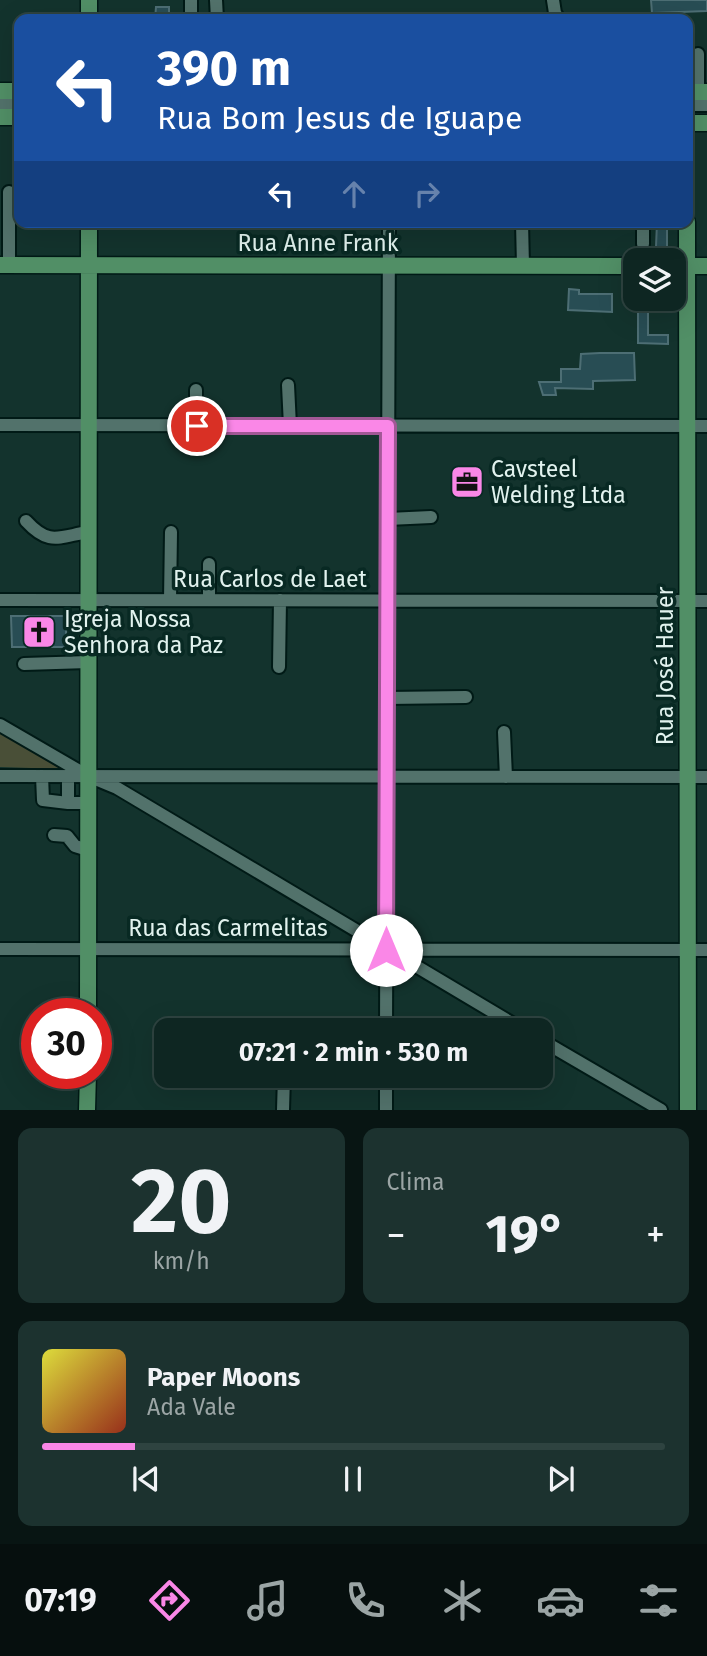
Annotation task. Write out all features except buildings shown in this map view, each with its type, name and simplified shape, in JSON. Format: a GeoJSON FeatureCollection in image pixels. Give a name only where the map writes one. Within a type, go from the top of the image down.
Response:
{"type":"FeatureCollection","features":[{"type":"Feature","properties":{"kind":"main road"},"geometry":{"type":"LineString","coordinates":[[88,998],[89,228]]}},
{"type":"Feature","properties":{"kind":"main road","name":"Rua José Hauer"},"geometry":{"type":"LineString","coordinates":[[683,248],[686,228]]}},
{"type":"Feature","properties":{"kind":"main road","name":"Rua Anne Frank"},"geometry":{"type":"LineString","coordinates":[[4,265],[623,266]]}},
{"type":"Feature","properties":{"kind":"main road"},"geometry":{"type":"LineString","coordinates":[[686,266],[707,266]]}},
{"type":"Feature","properties":{"kind":"main road","name":"Rua José Hauer"},"geometry":{"type":"LineString","coordinates":[[683,311],[688,426],[688,1110]]}},
{"type":"Feature","properties":{"kind":"main road"},"geometry":{"type":"LineString","coordinates":[[88,1089],[88,1110]]}},
{"type":"Feature","properties":{"kind":"street"},"geometry":{"type":"LineString","coordinates":[[697,97],[698,54]]}},
{"type":"Feature","properties":{"kind":"street"},"geometry":{"type":"LineString","coordinates":[[4,265],[9,192]]}},
{"type":"Feature","properties":{"kind":"street"},"geometry":{"type":"LineString","coordinates":[[386,1018],[389,228]]}},
{"type":"Feature","properties":{"kind":"street"},"geometry":{"type":"LineString","coordinates":[[522,228],[523,266]]}},
{"type":"Feature","properties":{"kind":"street"},"geometry":{"type":"LineString","coordinates":[[643,228],[643,244]]}},
{"type":"Feature","properties":{"kind":"street"},"geometry":{"type":"LineString","coordinates":[[288,385],[290,426]]}},
{"type":"Feature","properties":{"kind":"street"},"geometry":{"type":"LineString","coordinates":[[196,390],[197,426]]}},
{"type":"Feature","properties":{"kind":"street"},"geometry":{"type":"LineString","coordinates":[[0,425],[707,426]]}},
{"type":"Feature","properties":{"kind":"street"},"geometry":{"type":"LineString","coordinates":[[388,519],[431,517]]}},
{"type":"Feature","properties":{"kind":"street"},"geometry":{"type":"LineString","coordinates":[[26,521],[38,534],[46,537],[88,532]]}},
{"type":"Feature","properties":{"kind":"street"},"geometry":{"type":"LineString","coordinates":[[170,600],[171,531]]}},
{"type":"Feature","properties":{"kind":"street"},"geometry":{"type":"LineString","coordinates":[[209,564],[209,600]]}},
{"type":"Feature","properties":{"kind":"street","name":"Rua Carlos de Laet"},"geometry":{"type":"LineString","coordinates":[[0,600],[707,601]]}},
{"type":"Feature","properties":{"kind":"street"},"geometry":{"type":"LineString","coordinates":[[279,667],[280,600]]}},
{"type":"Feature","properties":{"kind":"street"},"geometry":{"type":"LineString","coordinates":[[24,664],[88,662]]}},
{"type":"Feature","properties":{"kind":"street"},"geometry":{"type":"LineString","coordinates":[[387,698],[466,697]]}},
{"type":"Feature","properties":{"kind":"street"},"geometry":{"type":"LineString","coordinates":[[0,725],[88,776],[117,788],[504,1018]]}},
{"type":"Feature","properties":{"kind":"street"},"geometry":{"type":"LineString","coordinates":[[504,732],[506,777]]}},
{"type":"Feature","properties":{"kind":"street"},"geometry":{"type":"LineString","coordinates":[[0,776],[707,777]]}},
{"type":"Feature","properties":{"kind":"street"},"geometry":{"type":"LineString","coordinates":[[42,776],[43,800],[88,803]]}},
{"type":"Feature","properties":{"kind":"street"},"geometry":{"type":"LineString","coordinates":[[68,776],[68,803]]}},
{"type":"Feature","properties":{"kind":"street"},"geometry":{"type":"LineString","coordinates":[[54,835],[67,836],[75,846],[88,850]]}},
{"type":"Feature","properties":{"kind":"street","name":"Rua das Carmelitas"},"geometry":{"type":"LineString","coordinates":[[0,949],[707,950]]}},
{"type":"Feature","properties":{"kind":"street"},"geometry":{"type":"LineString","coordinates":[[553,1047],[661,1110]]}},
{"type":"Feature","properties":{"kind":"street"},"geometry":{"type":"LineString","coordinates":[[283,1110],[284,1088]]}},
{"type":"Feature","properties":{"kind":"street"},"geometry":{"type":"LineString","coordinates":[[386,1088],[386,1110]]}},
{"type":"Feature","properties":{"kind":"green space"},"geometry":{"type":"Polygon","coordinates":[[[0,733],[61,769],[0,767],[0,733]]]}},
{"type":"Feature","properties":{"kind":"place","name":"Cavsteel Welding Ltda"},"geometry":{"type":"Point","coordinates":[467,482]}},
{"type":"Feature","properties":{"kind":"place","name":"Igreja Nossa Senhora da Paz"},"geometry":{"type":"Point","coordinates":[39,632]}},
{"type":"Feature","properties":{"kind":"route"},"geometry":{"type":"LineString","coordinates":[[197,426],[388,426],[386,950]]}}]}
